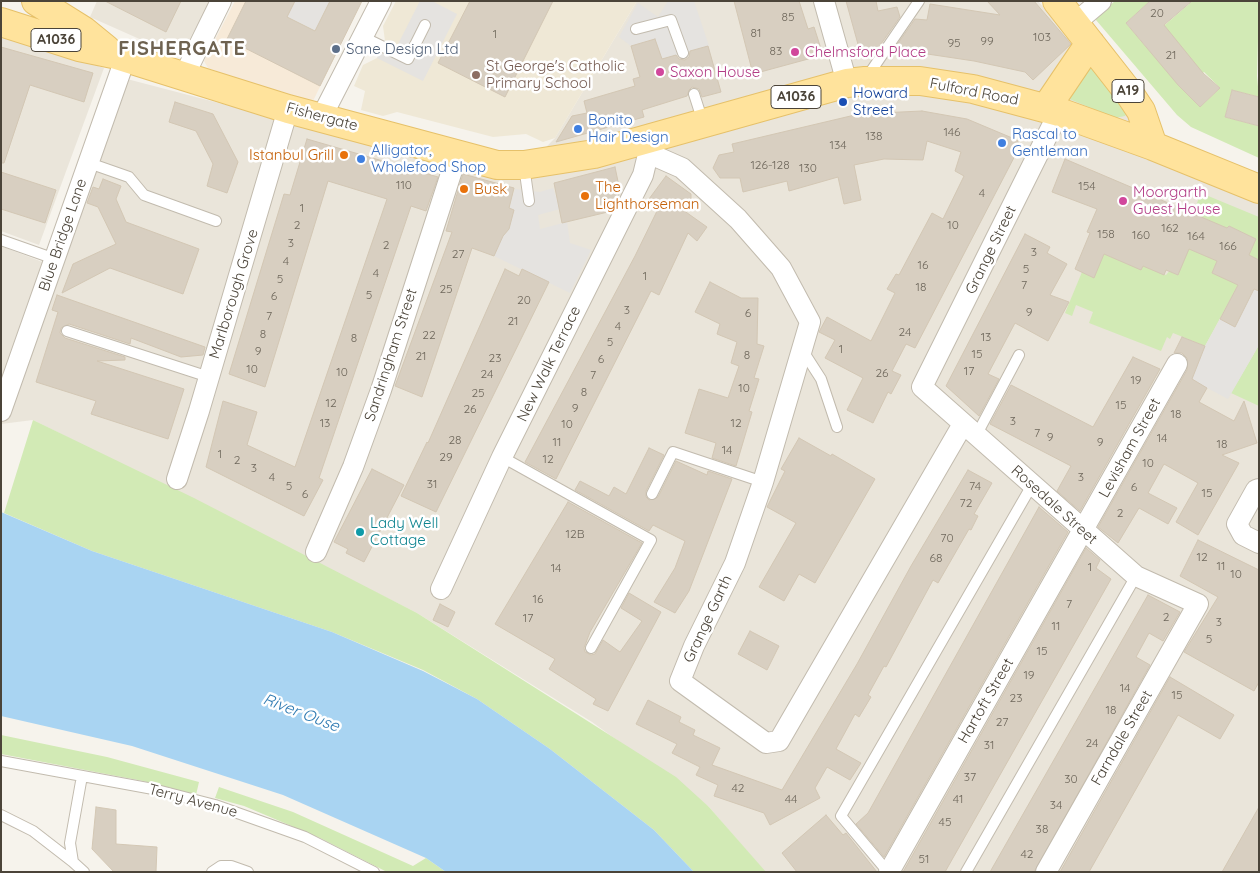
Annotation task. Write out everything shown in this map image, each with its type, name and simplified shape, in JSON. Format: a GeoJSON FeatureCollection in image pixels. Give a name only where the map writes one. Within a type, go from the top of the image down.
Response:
{"type":"FeatureCollection","features":[{"type":"Feature","properties":{"kind":"main road","name":"Fishergate"},"geometry":{"type":"LineString","coordinates":[[36,1],[119,56]]}},
{"type":"Feature","properties":{"kind":"main road","name":"A19"},"geometry":{"type":"LineString","coordinates":[[1057,1],[1141,111],[1153,146]]}},
{"type":"Feature","properties":{"kind":"main road","name":"Fishergate"},"geometry":{"type":"LineString","coordinates":[[1,22],[79,47],[119,56],[182,78],[288,109],[322,116],[497,165],[524,165],[594,154]]}},
{"type":"Feature","properties":{"kind":"main road"},"geometry":{"type":"LineString","coordinates":[[1052,110],[1083,33]]}},
{"type":"Feature","properties":{"kind":"main road","name":"Fulford Road"},"geometry":{"type":"LineString","coordinates":[[594,154],[650,145],[703,123],[856,82],[920,82],[973,89],[1052,110],[1153,146],[1259,189]]}},
{"type":"Feature","properties":{"kind":"street"},"geometry":{"type":"LineString","coordinates":[[182,78],[221,1]]}},
{"type":"Feature","properties":{"kind":"street"},"geometry":{"type":"LineString","coordinates":[[322,116],[381,1]]}},
{"type":"Feature","properties":{"kind":"street"},"geometry":{"type":"LineString","coordinates":[[824,1],[856,82]]}},
{"type":"Feature","properties":{"kind":"street"},"geometry":{"type":"LineString","coordinates":[[1083,33],[1100,1]]}},
{"type":"Feature","properties":{"kind":"street","name":"Blue Bridge Lane"},"geometry":{"type":"LineString","coordinates":[[1,412],[89,163],[119,56]]}},
{"type":"Feature","properties":{"kind":"street","name":"Marlborough Grove"},"geometry":{"type":"LineString","coordinates":[[177,479],[288,109]]}},
{"type":"Feature","properties":{"kind":"street","name":"Grange Street"},"geometry":{"type":"LineString","coordinates":[[922,388],[1052,110]]}},
{"type":"Feature","properties":{"kind":"street","name":"Grange Garth"},"geometry":{"type":"LineString","coordinates":[[650,145],[682,168],[738,219],[782,268],[810,322],[763,482],[735,563],[694,646],[680,681],[766,744],[780,740],[970,430]]}},
{"type":"Feature","properties":{"kind":"street","name":"New Walk Terrace"},"geometry":{"type":"LineString","coordinates":[[441,589],[502,457],[643,174],[650,145]]}},
{"type":"Feature","properties":{"kind":"street","name":"Sandringham Street"},"geometry":{"type":"LineString","coordinates":[[316,552],[353,466],[375,407],[457,155]]}},
{"type":"Feature","properties":{"kind":"street","name":"Levisham Street"},"geometry":{"type":"LineString","coordinates":[[1083,531],[1177,364]]}},
{"type":"Feature","properties":{"kind":"street","name":"Rosedale Street"},"geometry":{"type":"LineString","coordinates":[[922,388],[1136,576],[1198,604]]}},
{"type":"Feature","properties":{"kind":"street"},"geometry":{"type":"LineString","coordinates":[[1259,489],[1256,490],[1237,524],[1243,535],[1259,543]]}},
{"type":"Feature","properties":{"kind":"street","name":"Hartoft Street"},"geometry":{"type":"LineString","coordinates":[[889,872],[1083,531]]}},
{"type":"Feature","properties":{"kind":"street","name":"Farndale Street"},"geometry":{"type":"LineString","coordinates":[[1046,872],[1198,604]]}},
{"type":"Feature","properties":{"kind":"lane"},"geometry":{"type":"LineString","coordinates":[[856,82],[919,1]]}},
{"type":"Feature","properties":{"kind":"lane"},"geometry":{"type":"LineString","coordinates":[[636,29],[671,20],[683,53]]}},
{"type":"Feature","properties":{"kind":"lane"},"geometry":{"type":"LineString","coordinates":[[363,37],[408,59],[425,25]]}},
{"type":"Feature","properties":{"kind":"lane"},"geometry":{"type":"LineString","coordinates":[[694,94],[703,123]]}},
{"type":"Feature","properties":{"kind":"lane"},"geometry":{"type":"LineString","coordinates":[[89,163],[129,177],[144,195],[216,221]]}},
{"type":"Feature","properties":{"kind":"lane"},"geometry":{"type":"LineString","coordinates":[[524,165],[529,201]]}},
{"type":"Feature","properties":{"kind":"lane"},"geometry":{"type":"LineString","coordinates":[[1,240],[55,259]]}},
{"type":"Feature","properties":{"kind":"lane"},"geometry":{"type":"LineString","coordinates":[[67,331],[209,377]]}},
{"type":"Feature","properties":{"kind":"lane"},"geometry":{"type":"LineString","coordinates":[[803,351],[821,379],[837,427]]}},
{"type":"Feature","properties":{"kind":"lane"},"geometry":{"type":"LineString","coordinates":[[970,430],[1020,355]]}},
{"type":"Feature","properties":{"kind":"lane"},"geometry":{"type":"LineString","coordinates":[[652,494],[673,452],[763,482]]}},
{"type":"Feature","properties":{"kind":"lane"},"geometry":{"type":"LineString","coordinates":[[502,457],[651,540],[591,648]]}},
{"type":"Feature","properties":{"kind":"lane"},"geometry":{"type":"LineString","coordinates":[[889,872],[841,816],[1032,485]]}},
{"type":"Feature","properties":{"kind":"lane"},"geometry":{"type":"LineString","coordinates":[[966,872],[1136,576]]}},
{"type":"Feature","properties":{"kind":"lane","name":"Terry Avenue"},"geometry":{"type":"LineString","coordinates":[[1,761],[153,789],[215,805],[305,837],[374,872]]}},
{"type":"Feature","properties":{"kind":"lane"},"geometry":{"type":"LineString","coordinates":[[80,869],[70,843],[82,776]]}},
{"type":"Feature","properties":{"kind":"lane"},"geometry":{"type":"LineString","coordinates":[[1,815],[33,831],[80,869]]}},
{"type":"Feature","properties":{"kind":"lane"},"geometry":{"type":"LineString","coordinates":[[212,872],[222,866],[231,866],[248,872]]}},
{"type":"Feature","properties":{"kind":"shaded area"},"geometry":{"type":"Polygon","coordinates":[[[97,1],[210,1],[180,57],[90,17],[97,1]]]}},
{"type":"Feature","properties":{"kind":"shaded area"},"geometry":{"type":"Polygon","coordinates":[[[235,1],[362,1],[312,103],[306,104],[208,68],[204,61],[235,1]]]}},
{"type":"Feature","properties":{"kind":"shaded area"},"geometry":{"type":"Polygon","coordinates":[[[295,1],[330,1],[315,31],[287,17],[295,1]]]}},
{"type":"Feature","properties":{"kind":"shaded area","name":"St George's Catholic Primary School"},"geometry":{"type":"Polygon","coordinates":[[[396,1],[637,1],[555,138],[543,142],[526,134],[493,137],[397,112],[383,116],[361,110],[365,91],[354,86],[363,65],[377,58],[385,41],[383,26],[396,1]]]}},
{"type":"Feature","properties":{"kind":"shaded area"},"geometry":{"type":"Polygon","coordinates":[[[420,1],[432,1],[457,14],[423,81],[377,58],[385,41],[397,46],[420,1]]]}},
{"type":"Feature","properties":{"kind":"shaded area"},"geometry":{"type":"Polygon","coordinates":[[[637,1],[1038,1],[1184,171],[1259,203],[1259,872],[765,872],[709,807],[592,722],[417,613],[33,420],[1,424],[1,246],[58,268],[127,79],[514,180],[555,138],[637,1]]]}},
{"type":"Feature","properties":{"kind":"shaded area"},"geometry":{"type":"Polygon","coordinates":[[[668,1],[694,1],[709,46],[676,55],[664,68],[655,39],[631,46],[619,37],[638,3],[658,17],[668,1]]]}},
{"type":"Feature","properties":{"kind":"shaded area"},"geometry":{"type":"Polygon","coordinates":[[[1,33],[104,68],[39,245],[1,231],[1,33]]]}},
{"type":"Feature","properties":{"kind":"shaded area"},"geometry":{"type":"Polygon","coordinates":[[[553,188],[560,209],[538,215],[540,229],[567,222],[570,243],[591,250],[570,293],[494,256],[501,238],[509,229],[514,210],[509,208],[515,189],[540,192],[553,188]]]}},
{"type":"Feature","properties":{"kind":"shaded area"},"geometry":{"type":"Polygon","coordinates":[[[1254,289],[1259,291],[1259,345],[1228,399],[1183,375],[1191,361],[1205,346],[1220,319],[1254,289]]]}},
{"type":"Feature","properties":{"kind":"green space"},"geometry":{"type":"Polygon","coordinates":[[[1115,1],[1150,1],[1126,23],[1150,51],[1159,30],[1189,4],[1188,1],[1259,1],[1257,76],[1259,97],[1232,90],[1225,117],[1259,126],[1259,158],[1191,127],[1177,115],[1096,20],[1096,17],[1115,1]],[[1204,72],[1185,91],[1200,107],[1220,88],[1204,72]]]}},
{"type":"Feature","properties":{"kind":"green space"},"geometry":{"type":"Polygon","coordinates":[[[1087,62],[1121,102],[1127,113],[1125,116],[1115,118],[1067,98],[1087,62]]]}},
{"type":"Feature","properties":{"kind":"green space"},"geometry":{"type":"Polygon","coordinates":[[[1201,193],[1259,217],[1259,260],[1253,257],[1205,346],[1173,333],[1170,339],[1167,337],[1161,351],[1089,323],[1093,312],[1076,305],[1072,316],[1065,313],[1082,272],[1094,277],[1106,249],[1141,269],[1143,266],[1166,275],[1189,249],[1201,254],[1214,223],[1193,213],[1201,193]],[[1229,226],[1212,259],[1217,261],[1212,273],[1228,280],[1240,272],[1256,239],[1229,226]]]}},
{"type":"Feature","properties":{"kind":"green space"},"geometry":{"type":"Polygon","coordinates":[[[1259,345],[1259,406],[1231,393],[1259,345]]]}},
{"type":"Feature","properties":{"kind":"green space"},"geometry":{"type":"Polygon","coordinates":[[[33,420],[194,498],[417,613],[676,777],[709,807],[766,872],[694,872],[654,830],[550,749],[477,699],[423,670],[332,632],[92,551],[4,513],[33,420]]]}},
{"type":"Feature","properties":{"kind":"green space"},"geometry":{"type":"Polygon","coordinates":[[[1,735],[107,757],[199,782],[196,795],[143,781],[1,754],[1,735]]]}},
{"type":"Feature","properties":{"kind":"green space"},"geometry":{"type":"Polygon","coordinates":[[[219,787],[293,812],[413,866],[426,858],[446,872],[387,872],[320,838],[244,806],[215,798],[219,787]]]}},
{"type":"Feature","properties":{"kind":"water","name":"River Ouse"},"geometry":{"type":"Polygon","coordinates":[[[1,512],[92,551],[332,632],[423,671],[477,699],[550,749],[654,830],[694,872],[446,872],[426,858],[283,795],[132,746],[1,716],[1,512]]]}},
{"type":"Feature","properties":{"kind":"building"},"geometry":{"type":"Polygon","coordinates":[[[105,1],[181,1],[166,32],[105,1]]]}},
{"type":"Feature","properties":{"kind":"building"},"geometry":{"type":"Polygon","coordinates":[[[246,1],[295,1],[287,17],[315,31],[330,1],[362,1],[320,86],[227,39],[246,1]]]}},
{"type":"Feature","properties":{"kind":"building"},"geometry":{"type":"Polygon","coordinates":[[[470,1],[553,1],[505,97],[438,63],[470,1]]]}},
{"type":"Feature","properties":{"kind":"building"},"geometry":{"type":"Polygon","coordinates":[[[734,1],[799,1],[808,29],[814,27],[823,55],[753,74],[734,1]]]}},
{"type":"Feature","properties":{"kind":"building"},"geometry":{"type":"Polygon","coordinates":[[[846,1],[876,1],[878,11],[897,7],[900,17],[876,51],[861,55],[846,1]]]}},
{"type":"Feature","properties":{"kind":"building"},"geometry":{"type":"Polygon","coordinates":[[[987,1],[1034,1],[1071,44],[1033,80],[1025,72],[974,61],[894,49],[915,19],[927,20],[930,4],[1000,15],[987,1]]]}},
{"type":"Feature","properties":{"kind":"building"},"geometry":{"type":"Polygon","coordinates":[[[1150,1],[1192,1],[1164,25],[1203,73],[1220,88],[1200,107],[1178,85],[1126,23],[1150,1]]]}},
{"type":"Feature","properties":{"kind":"building"},"geometry":{"type":"Polygon","coordinates":[[[655,39],[662,59],[676,55],[679,59],[685,60],[689,57],[690,51],[708,46],[721,92],[702,97],[699,89],[692,87],[687,96],[642,110],[644,117],[556,142],[572,116],[587,113],[584,101],[635,86],[633,79],[640,77],[631,46],[655,39]]]}},
{"type":"Feature","properties":{"kind":"building"},"geometry":{"type":"Polygon","coordinates":[[[1,47],[93,73],[84,102],[30,85],[4,163],[1,163],[1,47]]]}},
{"type":"Feature","properties":{"kind":"building"},"geometry":{"type":"Polygon","coordinates":[[[1232,90],[1259,97],[1259,126],[1225,117],[1232,90]]]}},
{"type":"Feature","properties":{"kind":"building"},"geometry":{"type":"Polygon","coordinates":[[[175,102],[213,114],[238,162],[227,193],[207,186],[213,164],[196,131],[169,122],[175,102]]]}},
{"type":"Feature","properties":{"kind":"building"},"geometry":{"type":"Polygon","coordinates":[[[922,111],[967,119],[1017,140],[1020,146],[915,348],[906,344],[892,371],[901,375],[891,394],[888,392],[873,423],[847,410],[863,378],[825,358],[835,340],[819,332],[827,317],[871,341],[895,293],[887,289],[896,274],[899,275],[932,213],[943,219],[964,176],[955,171],[961,152],[927,141],[923,160],[884,159],[854,165],[861,200],[844,204],[838,177],[789,191],[787,181],[743,192],[740,178],[720,178],[713,168],[719,155],[734,152],[732,144],[859,114],[922,111]]]}},
{"type":"Feature","properties":{"kind":"building"},"geometry":{"type":"Polygon","coordinates":[[[307,139],[438,177],[426,211],[411,206],[319,478],[323,480],[304,516],[206,467],[223,401],[257,412],[247,445],[295,467],[387,199],[328,181],[265,387],[229,374],[284,194],[290,195],[307,139]]]}},
{"type":"Feature","properties":{"kind":"building"},"geometry":{"type":"Polygon","coordinates":[[[1065,159],[1227,228],[1229,226],[1256,239],[1249,255],[1259,260],[1259,291],[1254,289],[1235,327],[1220,319],[1238,285],[1212,273],[1217,261],[1189,249],[1178,275],[1166,270],[1164,275],[1143,266],[1141,270],[1104,254],[1094,278],[1075,269],[1090,233],[1087,232],[1097,209],[1052,192],[1065,159]]]}},
{"type":"Feature","properties":{"kind":"building"},"geometry":{"type":"Polygon","coordinates":[[[615,167],[620,191],[612,211],[562,223],[554,183],[615,167]]]}},
{"type":"Feature","properties":{"kind":"building"},"geometry":{"type":"Polygon","coordinates":[[[1,172],[56,190],[45,223],[1,209],[1,172]]]}},
{"type":"Feature","properties":{"kind":"building"},"geometry":{"type":"Polygon","coordinates":[[[463,174],[514,188],[509,208],[514,210],[509,229],[503,236],[494,256],[472,248],[422,397],[395,386],[452,232],[446,231],[463,174]]]}},
{"type":"Feature","properties":{"kind":"building"},"geometry":{"type":"Polygon","coordinates":[[[666,176],[691,194],[691,200],[683,210],[707,227],[697,241],[688,233],[659,295],[651,291],[556,479],[525,462],[635,256],[659,207],[649,199],[666,176]]]}},
{"type":"Feature","properties":{"kind":"building"},"geometry":{"type":"Polygon","coordinates":[[[103,179],[121,186],[116,199],[126,222],[199,249],[183,294],[110,268],[62,293],[73,264],[116,244],[98,207],[87,203],[93,187],[99,189],[103,179]]]}},
{"type":"Feature","properties":{"kind":"building"},"geometry":{"type":"Polygon","coordinates":[[[1025,234],[1050,247],[1047,253],[1067,264],[1050,295],[1069,302],[1048,341],[1015,323],[988,374],[999,379],[979,416],[946,386],[1025,234]]]}},
{"type":"Feature","properties":{"kind":"building"},"geometry":{"type":"Polygon","coordinates":[[[505,269],[519,276],[522,269],[549,282],[436,512],[401,496],[428,443],[505,269]]]}},
{"type":"Feature","properties":{"kind":"building"},"geometry":{"type":"Polygon","coordinates":[[[710,282],[741,298],[758,298],[757,344],[764,346],[754,378],[759,379],[749,411],[752,412],[736,466],[712,458],[716,443],[685,433],[699,389],[728,398],[739,366],[731,363],[737,342],[717,334],[720,324],[695,312],[710,282]]]}},
{"type":"Feature","properties":{"kind":"building"},"geometry":{"type":"Polygon","coordinates":[[[57,295],[205,347],[203,355],[181,357],[131,338],[130,344],[69,324],[61,328],[60,333],[65,338],[125,357],[125,360],[97,361],[184,389],[168,439],[91,414],[96,401],[36,382],[58,312],[52,310],[57,295]]]}},
{"type":"Feature","properties":{"kind":"building"},"geometry":{"type":"Polygon","coordinates":[[[1182,337],[1205,346],[1192,379],[1207,388],[1199,402],[1234,421],[1244,401],[1257,443],[1222,455],[1239,463],[1198,535],[1176,522],[1198,483],[1164,464],[1148,493],[1177,508],[1168,524],[1139,508],[1118,543],[1098,527],[1187,370],[1187,358],[1182,353],[1174,353],[1182,337]]]}},
{"type":"Feature","properties":{"kind":"building"},"geometry":{"type":"Polygon","coordinates":[[[1133,357],[1160,369],[1080,511],[1057,491],[1071,466],[990,424],[1011,385],[1093,427],[1133,357]]]}},
{"type":"Feature","properties":{"kind":"building"},"geometry":{"type":"Polygon","coordinates":[[[799,438],[831,456],[832,454],[875,479],[815,583],[799,574],[784,601],[759,587],[796,523],[767,507],[785,471],[781,469],[799,438]]]}},
{"type":"Feature","properties":{"kind":"building"},"geometry":{"type":"Polygon","coordinates":[[[649,448],[664,455],[646,491],[646,497],[649,500],[658,497],[676,461],[707,475],[708,471],[732,479],[689,591],[675,613],[654,602],[675,568],[685,541],[653,525],[649,531],[575,490],[580,481],[609,496],[614,487],[626,494],[649,448]]]}},
{"type":"Feature","properties":{"kind":"building"},"geometry":{"type":"Polygon","coordinates":[[[372,469],[404,485],[364,562],[346,553],[348,549],[334,542],[372,469]]]}},
{"type":"Feature","properties":{"kind":"building"},"geometry":{"type":"Polygon","coordinates":[[[968,470],[992,483],[974,514],[978,516],[971,530],[969,529],[938,583],[933,580],[886,667],[884,666],[868,695],[871,697],[859,717],[855,714],[836,749],[861,763],[850,780],[827,767],[815,788],[820,798],[770,825],[764,813],[714,796],[718,785],[696,775],[700,767],[672,753],[677,744],[636,724],[648,700],[681,717],[679,722],[695,730],[693,735],[720,748],[712,765],[782,790],[857,664],[911,566],[968,470]]]}},
{"type":"Feature","properties":{"kind":"building"},"geometry":{"type":"Polygon","coordinates":[[[568,502],[642,543],[590,632],[584,648],[585,652],[591,655],[595,654],[603,640],[620,652],[642,621],[621,608],[629,593],[661,612],[608,711],[593,704],[596,699],[549,669],[555,659],[495,624],[568,502]]]}},
{"type":"Feature","properties":{"kind":"building"},"geometry":{"type":"Polygon","coordinates":[[[1039,507],[1068,532],[884,857],[856,824],[868,813],[1039,507]]]}},
{"type":"Feature","properties":{"kind":"building"},"geometry":{"type":"Polygon","coordinates":[[[1198,540],[1259,570],[1259,682],[1254,691],[1184,652],[1218,597],[1180,576],[1198,540]]]}},
{"type":"Feature","properties":{"kind":"building"},"geometry":{"type":"Polygon","coordinates":[[[1086,548],[1100,560],[1096,568],[1111,579],[945,872],[903,872],[1086,548]]]}},
{"type":"Feature","properties":{"kind":"building"},"geometry":{"type":"Polygon","coordinates":[[[1148,595],[1180,612],[1163,641],[1149,633],[1136,657],[1150,665],[1034,872],[990,872],[1148,595]]]}},
{"type":"Feature","properties":{"kind":"building"},"geometry":{"type":"Polygon","coordinates":[[[440,604],[455,612],[448,627],[433,620],[440,604]]]}},
{"type":"Feature","properties":{"kind":"building"},"geometry":{"type":"Polygon","coordinates":[[[750,631],[779,646],[767,670],[738,654],[750,631]]]}},
{"type":"Feature","properties":{"kind":"building"},"geometry":{"type":"Polygon","coordinates":[[[1170,677],[1234,715],[1220,739],[1178,715],[1089,872],[1060,872],[1170,677]]]}},
{"type":"Feature","properties":{"kind":"building"},"geometry":{"type":"Polygon","coordinates":[[[96,807],[116,810],[116,844],[157,847],[156,872],[114,872],[92,849],[96,807]]]}},
{"type":"Feature","properties":{"kind":"building"},"geometry":{"type":"Polygon","coordinates":[[[1259,807],[1259,872],[1222,872],[1259,807]]]}},
{"type":"Feature","properties":{"kind":"building"},"geometry":{"type":"Polygon","coordinates":[[[826,815],[843,835],[846,833],[877,872],[797,872],[782,853],[826,815]]]}},
{"type":"Feature","properties":{"kind":"place","name":"Sane Design Ltd"},"geometry":{"type":"Point","coordinates":[336,49]}},
{"type":"Feature","properties":{"kind":"place","name":"Chelmsford Place"},"geometry":{"type":"Point","coordinates":[795,52]}},
{"type":"Feature","properties":{"kind":"place","name":"Saxon House"},"geometry":{"type":"Point","coordinates":[660,72]}},
{"type":"Feature","properties":{"kind":"place","name":"St George's Catholic Primary School"},"geometry":{"type":"Point","coordinates":[476,75]}},
{"type":"Feature","properties":{"kind":"place","name":"Howard Street"},"geometry":{"type":"Point","coordinates":[843,102]}},
{"type":"Feature","properties":{"kind":"place","name":"Bonito Hair Design"},"geometry":{"type":"Point","coordinates":[578,129]}},
{"type":"Feature","properties":{"kind":"place","name":"Rascal to Gentleman"},"geometry":{"type":"Point","coordinates":[1002,143]}},
{"type":"Feature","properties":{"kind":"place","name":"Istanbul Grill"},"geometry":{"type":"Point","coordinates":[344,155]}},
{"type":"Feature","properties":{"kind":"place","name":"Alligator, Wholefood Shop"},"geometry":{"type":"Point","coordinates":[361,159]}},
{"type":"Feature","properties":{"kind":"place","name":"Busk"},"geometry":{"type":"Point","coordinates":[464,189]}},
{"type":"Feature","properties":{"kind":"place","name":"The Lighthorseman"},"geometry":{"type":"Point","coordinates":[585,196]}},
{"type":"Feature","properties":{"kind":"place","name":"Moorgarth Guest House"},"geometry":{"type":"Point","coordinates":[1123,201]}},
{"type":"Feature","properties":{"kind":"place","name":"Lady Well Cottage"},"geometry":{"type":"Point","coordinates":[360,532]}},
{"type":"Feature","properties":{"kind":"district","name":"FISHERGATE"},"geometry":{"type":"Point","coordinates":[182,49]}}]}
